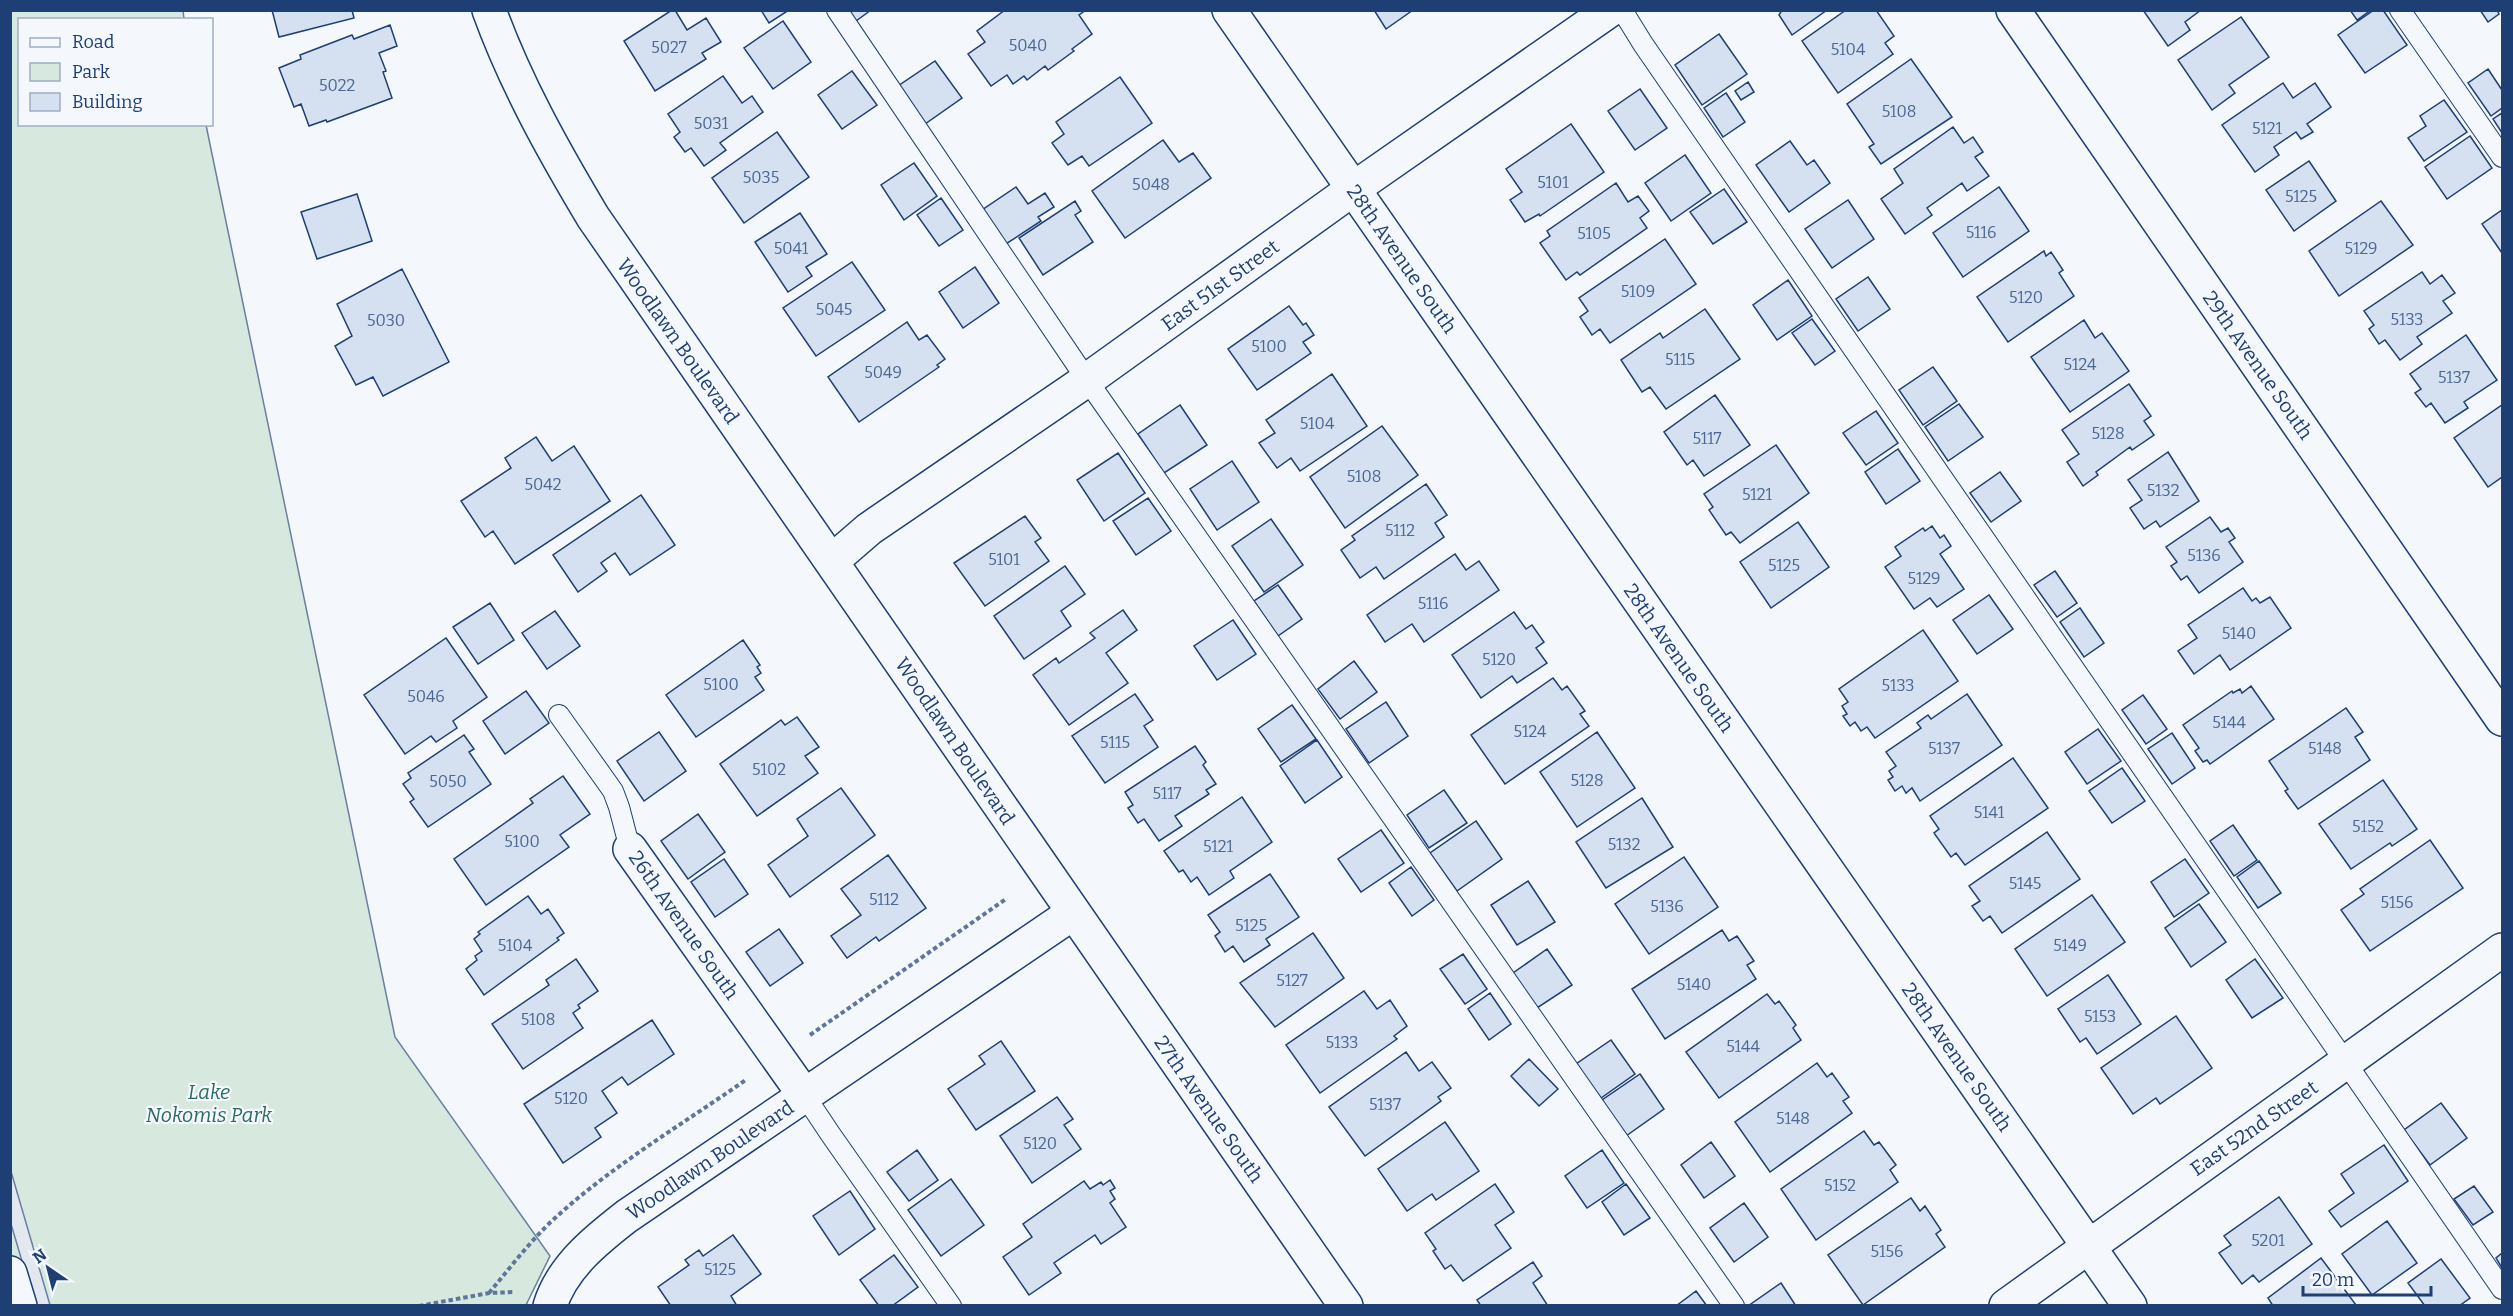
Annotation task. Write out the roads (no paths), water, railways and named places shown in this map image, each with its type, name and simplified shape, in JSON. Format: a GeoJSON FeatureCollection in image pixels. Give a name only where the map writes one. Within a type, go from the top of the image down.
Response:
{"type":"FeatureCollection","features":[{"type":"Feature","properties":{"kind":"street","name":"Woodlawn Boulevard"},"geometry":{"type":"LineString","coordinates":[[489,10],[519,87],[593,217],[1073,913],[806,1096],[653,1197],[608,1231],[572,1265],[561,1280],[550,1305]]}},
{"type":"Feature","properties":{"kind":"street","name":"28th Avenue South"},"geometry":{"type":"LineString","coordinates":[[1229,10],[2130,1305]]}},
{"type":"Feature","properties":{"kind":"street","name":"East 51st Street"},"geometry":{"type":"LineString","coordinates":[[832,561],[869,529],[1087,380],[1353,189],[1610,10]]}},
{"type":"Feature","properties":{"kind":"street","name":"29th Avenue South"},"geometry":{"type":"LineString","coordinates":[[2013,10],[2502,719]]}},
{"type":"Feature","properties":{"kind":"street","name":"26th Avenue South"},"geometry":{"type":"LineString","coordinates":[[630,849],[777,1059],[806,1096]]}},
{"type":"Feature","properties":{"kind":"street","name":"27th Avenue South"},"geometry":{"type":"LineString","coordinates":[[1073,913],[1346,1305]]}},
{"type":"Feature","properties":{"kind":"street","name":"East 52nd Street"},"geometry":{"type":"LineString","coordinates":[[2006,1305],[2502,950]]}},
{"type":"Feature","properties":{"kind":"street"},"geometry":{"type":"LineString","coordinates":[[10,1273],[20,1305]]}},
{"type":"Feature","properties":{"kind":"lane"},"geometry":{"type":"LineString","coordinates":[[837,10],[1087,380],[1734,1305]]}},
{"type":"Feature","properties":{"kind":"lane"},"geometry":{"type":"LineString","coordinates":[[1622,10],[1643,44],[2502,1289]]}},
{"type":"Feature","properties":{"kind":"lane"},"geometry":{"type":"LineString","coordinates":[[2400,10],[2502,157]]}},
{"type":"Feature","properties":{"kind":"lane","name":"26th Avenue South"},"geometry":{"type":"LineString","coordinates":[[559,715],[613,791],[620,807],[630,849]]}},
{"type":"Feature","properties":{"kind":"lane"},"geometry":{"type":"LineString","coordinates":[[806,1096],[951,1305]]}},
{"type":"Feature","properties":{"kind":"park label","name":"Lake Nokomis Park"},"geometry":{"type":"Point","coordinates":[209,1104]}}]}
